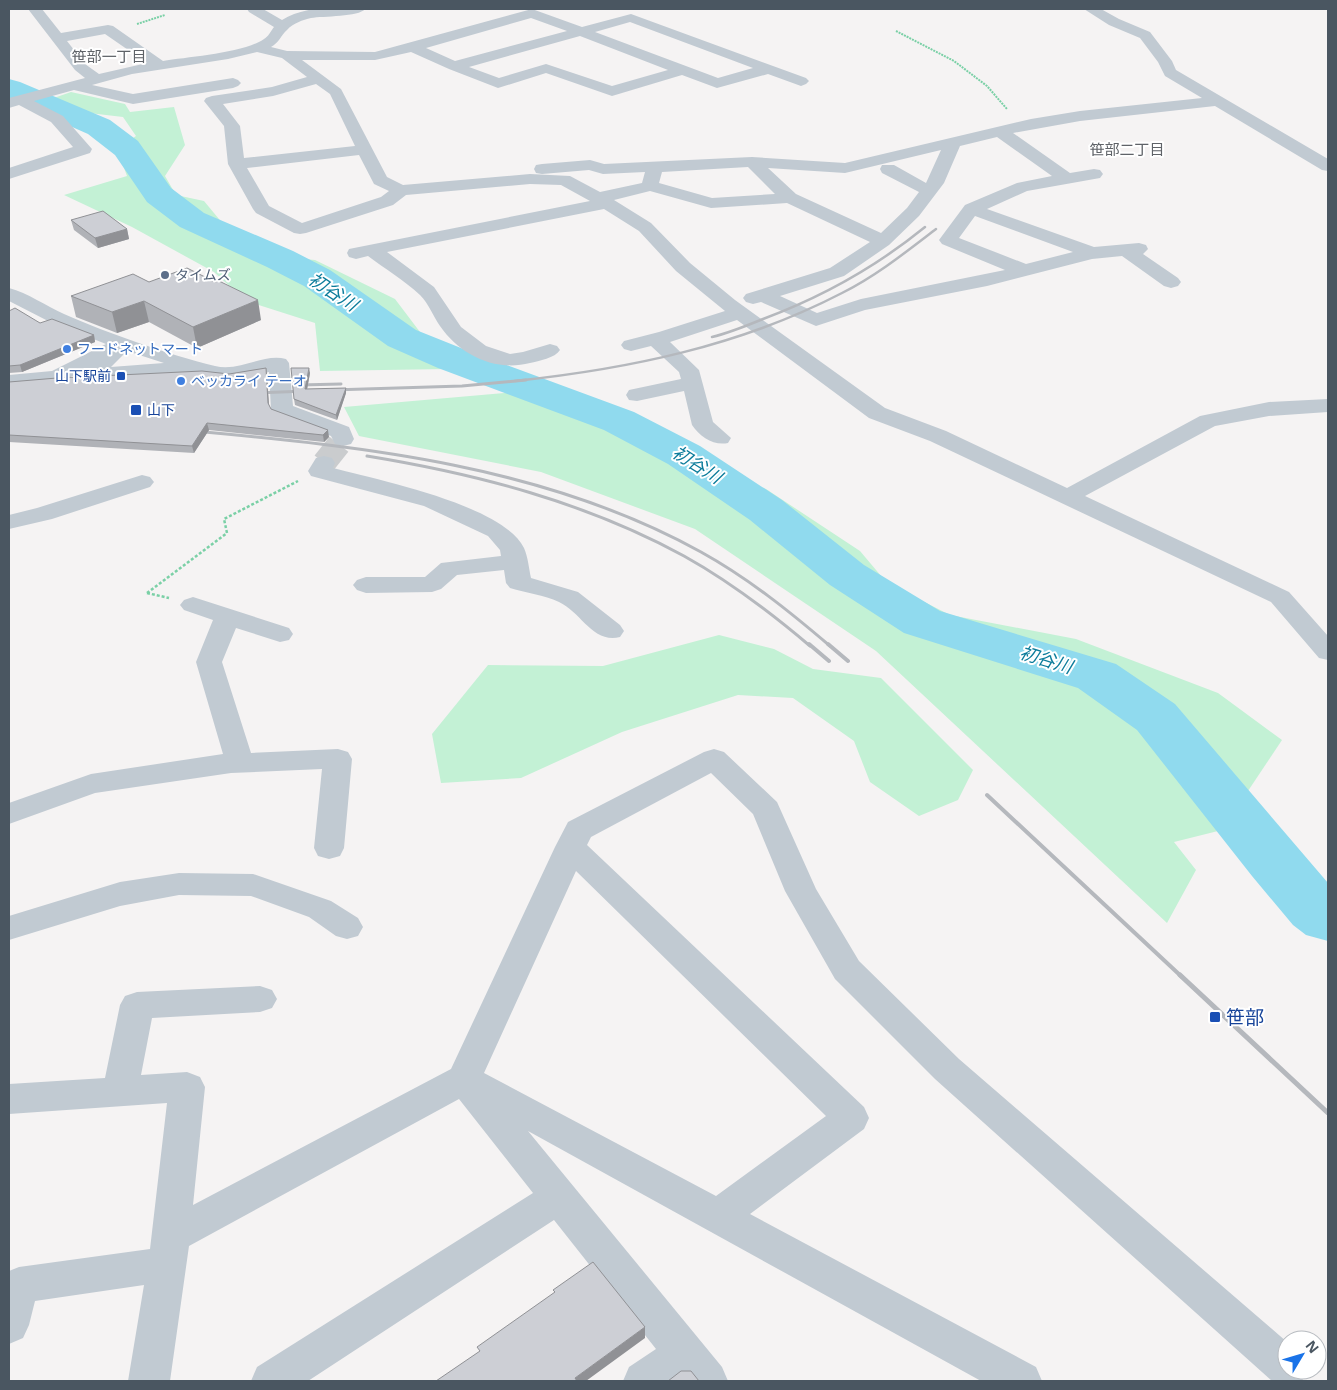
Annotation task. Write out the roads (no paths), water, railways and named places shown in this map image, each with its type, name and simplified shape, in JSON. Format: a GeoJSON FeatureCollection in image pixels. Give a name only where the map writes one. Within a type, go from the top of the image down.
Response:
{"type":"FeatureCollection","features":[{"type":"Feature","properties":{"kind":"street"},"geometry":{"type":"LineString","coordinates":[[254,9],[282,26]]}},
{"type":"Feature","properties":{"kind":"street"},"geometry":{"type":"LineString","coordinates":[[15,102],[95,78],[257,48],[270,42],[282,26],[291,19],[351,9]]}},
{"type":"Feature","properties":{"kind":"street"},"geometry":{"type":"LineString","coordinates":[[1091,9],[1114,22],[1145,35],[1165,61],[1170,73],[1328,166]]}},
{"type":"Feature","properties":{"kind":"street"},"geometry":{"type":"LineString","coordinates":[[38,12],[56,11]]}},
{"type":"Feature","properties":{"kind":"street"},"geometry":{"type":"LineString","coordinates":[[38,12],[80,67],[95,78]]}},
{"type":"Feature","properties":{"kind":"street"},"geometry":{"type":"LineString","coordinates":[[257,48],[287,55],[375,56],[532,13],[717,83],[768,69]]}},
{"type":"Feature","properties":{"kind":"street"},"geometry":{"type":"LineString","coordinates":[[454,66],[630,18],[801,81]]}},
{"type":"Feature","properties":{"kind":"street"},"geometry":{"type":"LineString","coordinates":[[58,38],[108,29],[160,65]]}},
{"type":"Feature","properties":{"kind":"street"},"geometry":{"type":"LineString","coordinates":[[413,47],[454,66],[498,83],[546,68],[612,91],[683,70]]}},
{"type":"Feature","properties":{"kind":"street"},"geometry":{"type":"LineString","coordinates":[[287,55],[336,92],[380,180],[401,190],[530,179],[564,180],[603,200],[645,227],[683,267],[734,308],[877,413],[938,436],[1280,597],[1328,652]]}},
{"type":"Feature","properties":{"kind":"street"},"geometry":{"type":"LineString","coordinates":[[72,85],[133,99],[264,77]]}},
{"type":"Feature","properties":{"kind":"street"},"geometry":{"type":"LineString","coordinates":[[318,79],[273,90],[212,101],[232,126],[236,164],[262,209],[300,228],[387,201],[401,190]]}},
{"type":"Feature","properties":{"kind":"street"},"geometry":{"type":"LineString","coordinates":[[518,172],[590,165],[603,169],[752,162],[778,162],[823,168],[845,168],[1031,124],[1080,116],[1218,101]]}},
{"type":"Feature","properties":{"kind":"street"},"geometry":{"type":"LineString","coordinates":[[9,174],[84,149],[57,119],[15,102]]}},
{"type":"Feature","properties":{"kind":"street"},"geometry":{"type":"LineString","coordinates":[[999,131],[1067,179]]}},
{"type":"Feature","properties":{"kind":"street"},"geometry":{"type":"LineString","coordinates":[[631,345],[655,340],[762,295],[837,272],[883,241],[913,212],[938,179],[953,142]]}},
{"type":"Feature","properties":{"kind":"street"},"geometry":{"type":"LineString","coordinates":[[236,164],[364,150]]}},
{"type":"Feature","properties":{"kind":"street"},"geometry":{"type":"LineString","coordinates":[[752,162],[790,198],[883,241]]}},
{"type":"Feature","properties":{"kind":"street"},"geometry":{"type":"LineString","coordinates":[[650,186],[655,167]]}},
{"type":"Feature","properties":{"kind":"street"},"geometry":{"type":"LineString","coordinates":[[888,170],[929,191]]}},
{"type":"Feature","properties":{"kind":"street"},"geometry":{"type":"LineString","coordinates":[[1023,270],[948,240],[972,209],[1023,188],[1094,174]]}},
{"type":"Feature","properties":{"kind":"street"},"geometry":{"type":"LineString","coordinates":[[550,350],[520,360],[495,356],[474,348],[457,335],[437,302],[426,290],[364,251],[603,200],[650,186],[711,203],[790,198]]}},
{"type":"Feature","properties":{"kind":"street"},"geometry":{"type":"LineString","coordinates":[[972,209],[1092,252]]}},
{"type":"Feature","properties":{"kind":"street"},"geometry":{"type":"LineString","coordinates":[[762,295],[816,320],[862,305],[987,280],[1092,252],[1133,250],[1171,282]]}},
{"type":"Feature","properties":{"kind":"street"},"geometry":{"type":"LineString","coordinates":[[9,294],[57,318],[123,343],[216,373],[237,373],[279,363],[282,410],[342,432],[343,439]]}},
{"type":"Feature","properties":{"kind":"street"},"geometry":{"type":"LineString","coordinates":[[655,340],[689,370],[704,425],[720,438]]}},
{"type":"Feature","properties":{"kind":"street"},"geometry":{"type":"LineString","coordinates":[[123,343],[100,366],[100,374],[194,367]]}},
{"type":"Feature","properties":{"kind":"street"},"geometry":{"type":"LineString","coordinates":[[9,381],[57,377],[123,343]]}},
{"type":"Feature","properties":{"kind":"street"},"geometry":{"type":"LineString","coordinates":[[637,395],[693,383]]}},
{"type":"Feature","properties":{"kind":"street"},"geometry":{"type":"LineString","coordinates":[[1067,497],[1208,421],[1269,409],[1328,405]]}},
{"type":"Feature","properties":{"kind":"street"},"geometry":{"type":"LineString","coordinates":[[322,467],[432,501],[497,531],[512,549],[519,584],[569,598],[612,631]]}},
{"type":"Feature","properties":{"kind":"street"},"geometry":{"type":"LineString","coordinates":[[9,522],[44,514],[142,482]]}},
{"type":"Feature","properties":{"kind":"street"},"geometry":{"type":"LineString","coordinates":[[366,585],[432,584],[450,568],[514,562]]}},
{"type":"Feature","properties":{"kind":"street"},"geometry":{"type":"LineString","coordinates":[[193,605],[227,618],[280,634]]}},
{"type":"Feature","properties":{"kind":"street"},"geometry":{"type":"LineString","coordinates":[[227,618],[209,662],[240,763]]}},
{"type":"Feature","properties":{"kind":"street"},"geometry":{"type":"LineString","coordinates":[[9,1325],[19,1285],[169,1250],[464,1079],[579,830],[714,758],[766,809],[801,891],[847,970],[947,1069],[1277,1359]]}},
{"type":"Feature","properties":{"kind":"street"},"geometry":{"type":"LineString","coordinates":[[9,814],[91,784],[240,763],[338,759],[329,848]]}},
{"type":"Feature","properties":{"kind":"street"},"geometry":{"type":"LineString","coordinates":[[570,847],[851,1118],[716,1217]]}},
{"type":"Feature","properties":{"kind":"street"},"geometry":{"type":"LineString","coordinates":[[9,928],[120,894],[180,884],[253,885],[320,909],[347,927]]}},
{"type":"Feature","properties":{"kind":"street"},"geometry":{"type":"LineString","coordinates":[[120,1092],[137,1004],[260,1000]]}},
{"type":"Feature","properties":{"kind":"street"},"geometry":{"type":"LineString","coordinates":[[464,1079],[695,1367],[644,1381]]}},
{"type":"Feature","properties":{"kind":"street"},"geometry":{"type":"LineString","coordinates":[[464,1079],[1021,1381]]}},
{"type":"Feature","properties":{"kind":"street"},"geometry":{"type":"LineString","coordinates":[[9,1099],[187,1087],[169,1250],[149,1381]]}},
{"type":"Feature","properties":{"kind":"street"},"geometry":{"type":"LineString","coordinates":[[272,1381],[558,1197]]}},
{"type":"Feature","properties":{"kind":"waterway","name":"初谷川"},"geometry":{"type":"LineString","coordinates":[[9,88],[99,127],[127,148],[159,195],[192,220],[280,259],[317,278],[402,338],[452,359],[619,421],[684,455],[766,510],[847,575],[922,622],[1097,676],[1156,717],[1273,861],[1315,909],[1328,918]]}},
{"type":"Feature","properties":{"kind":"tunnel"},"geometry":{"type":"LineString","coordinates":[[324,463],[343,439]]}},
{"type":"Feature","properties":{"kind":"railway"},"geometry":{"type":"LineString","coordinates":[[712,337],[738,329],[827,291],[868,268],[925,227]]}},
{"type":"Feature","properties":{"kind":"railway"},"geometry":{"type":"LineString","coordinates":[[515,381],[599,370],[641,362],[724,341],[764,327],[803,312],[855,286],[936,229]]}},
{"type":"Feature","properties":{"kind":"railway"},"geometry":{"type":"LineString","coordinates":[[332,390],[462,386],[526,380]]}},
{"type":"Feature","properties":{"kind":"railway"},"geometry":{"type":"LineString","coordinates":[[299,385],[341,384]]}},
{"type":"Feature","properties":{"kind":"railway"},"geometry":{"type":"LineString","coordinates":[[255,393],[307,391]]}},
{"type":"Feature","properties":{"kind":"railway"},"geometry":{"type":"LineString","coordinates":[[193,431],[324,445],[454,465],[518,480],[581,499],[642,523],[718,562],[768,596],[830,646]]}},
{"type":"Feature","properties":{"kind":"railway"},"geometry":{"type":"LineString","coordinates":[[367,456],[490,481],[530,492],[608,520],[684,556],[717,576],[764,609],[810,646]]}},
{"type":"Feature","properties":{"kind":"railway"},"geometry":{"type":"LineString","coordinates":[[809,644],[829,661]]}},
{"type":"Feature","properties":{"kind":"railway"},"geometry":{"type":"LineString","coordinates":[[828,644],[848,661]]}},
{"type":"Feature","properties":{"kind":"railway"},"geometry":{"type":"LineString","coordinates":[[987,795],[1182,977]]}},
{"type":"Feature","properties":{"kind":"railway"},"geometry":{"type":"LineString","coordinates":[[1180,975],[1328,1113]]}},
{"type":"Feature","properties":{"kind":"place","name":"タイムズ"},"geometry":{"type":"Point","coordinates":[165,275]}},
{"type":"Feature","properties":{"kind":"place","name":"フードネットマート"},"geometry":{"type":"Point","coordinates":[67,349]}},
{"type":"Feature","properties":{"kind":"place","name":"山下駅前"},"geometry":{"type":"Point","coordinates":[121,376]}},
{"type":"Feature","properties":{"kind":"place","name":"ベッカライ テーオ"},"geometry":{"type":"Point","coordinates":[181,381]}},
{"type":"Feature","properties":{"kind":"place","name":"山下"},"geometry":{"type":"Point","coordinates":[136,410]}},
{"type":"Feature","properties":{"kind":"place","name":"笹部"},"geometry":{"type":"Point","coordinates":[1215,1017]}},
{"type":"Feature","properties":{"kind":"district","name":"笹部一丁目"},"geometry":{"type":"Point","coordinates":[109,57]}},
{"type":"Feature","properties":{"kind":"district","name":"笹部二丁目"},"geometry":{"type":"Point","coordinates":[1127,150]}}]}
